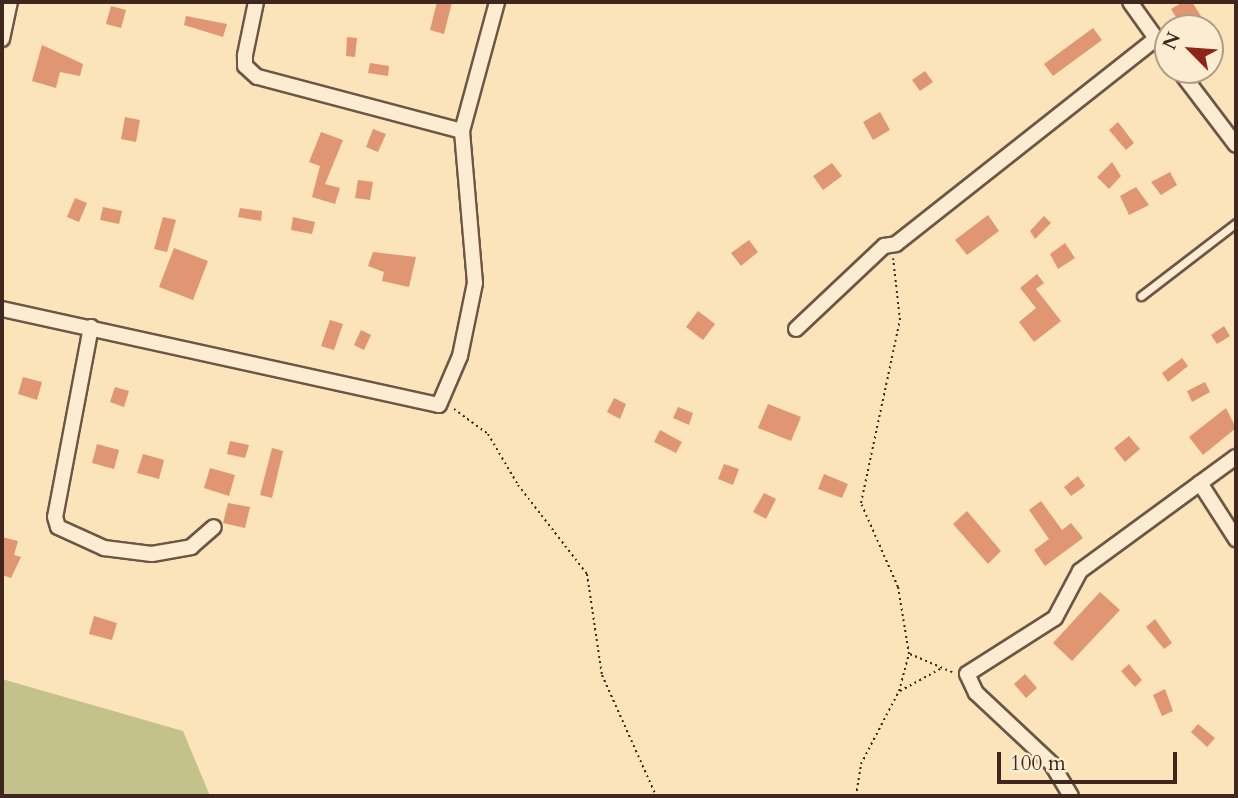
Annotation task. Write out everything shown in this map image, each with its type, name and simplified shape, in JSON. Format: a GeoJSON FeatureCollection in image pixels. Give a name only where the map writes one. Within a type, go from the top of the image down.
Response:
{"type":"FeatureCollection","features":[{"type":"Feature","properties":{"kind":"street"},"geometry":{"type":"LineString","coordinates":[[2,39],[9,2]]}},
{"type":"Feature","properties":{"kind":"street"},"geometry":{"type":"LineString","coordinates":[[256,2],[244,55],[245,66],[257,77],[462,131]]}},
{"type":"Feature","properties":{"kind":"street"},"geometry":{"type":"LineString","coordinates":[[2,309],[439,405],[460,356],[475,283],[462,131],[497,2]]}},
{"type":"Feature","properties":{"kind":"street"},"geometry":{"type":"LineString","coordinates":[[1130,2],[1154,36]]}},
{"type":"Feature","properties":{"kind":"street"},"geometry":{"type":"LineString","coordinates":[[796,329],[884,246],[896,244],[1154,41]]}},
{"type":"Feature","properties":{"kind":"street"},"geometry":{"type":"LineString","coordinates":[[1190,84],[1236,145]]}},
{"type":"Feature","properties":{"kind":"street"},"geometry":{"type":"LineString","coordinates":[[91,327],[55,517],[58,527],[104,548],[152,554],[191,547],[214,527]]}},
{"type":"Feature","properties":{"kind":"street"},"geometry":{"type":"LineString","coordinates":[[1071,796],[1052,764],[975,693],[967,674],[1055,618],[1080,571],[1236,457]]}},
{"type":"Feature","properties":{"kind":"street"},"geometry":{"type":"LineString","coordinates":[[1200,483],[1236,539]]}},
{"type":"Feature","properties":{"kind":"lane"},"geometry":{"type":"LineString","coordinates":[[1141,296],[1236,223]]}},
{"type":"Feature","properties":{"kind":"path"},"geometry":{"type":"LineString","coordinates":[[856,796],[861,764],[899,691],[909,654],[898,587],[861,503],[898,339],[896,244]]}},
{"type":"Feature","properties":{"kind":"path"},"geometry":{"type":"LineString","coordinates":[[439,405],[478,421],[587,575],[602,675],[656,796]]}},
{"type":"Feature","properties":{"kind":"path"},"geometry":{"type":"LineString","coordinates":[[899,691],[908,692],[941,669],[909,654]]}},
{"type":"Feature","properties":{"kind":"shaded area"},"geometry":{"type":"Polygon","coordinates":[[[2,679],[183,731],[210,796],[2,796],[2,679]]]}},
{"type":"Feature","properties":{"kind":"building"},"geometry":{"type":"Polygon","coordinates":[[[437,2],[452,2],[444,34],[430,30],[437,2]]]}},
{"type":"Feature","properties":{"kind":"building"},"geometry":{"type":"Polygon","coordinates":[[[1183,2],[1192,2],[1200,14],[1174,14],[1171,9],[1183,2]]]}},
{"type":"Feature","properties":{"kind":"building"},"geometry":{"type":"Polygon","coordinates":[[[111,6],[126,10],[121,28],[106,24],[111,6]]]}},
{"type":"Feature","properties":{"kind":"building"},"geometry":{"type":"Polygon","coordinates":[[[186,16],[227,24],[223,37],[184,25],[186,16]]]}},
{"type":"Feature","properties":{"kind":"building"},"geometry":{"type":"Polygon","coordinates":[[[1093,28],[1102,40],[1053,76],[1044,64],[1093,28]]]}},
{"type":"Feature","properties":{"kind":"building"},"geometry":{"type":"Polygon","coordinates":[[[347,37],[357,38],[355,57],[346,56],[347,37]]]}},
{"type":"Feature","properties":{"kind":"building"},"geometry":{"type":"Polygon","coordinates":[[[42,45],[83,64],[80,76],[60,72],[56,88],[32,81],[42,45]]]}},
{"type":"Feature","properties":{"kind":"building"},"geometry":{"type":"Polygon","coordinates":[[[370,63],[389,66],[388,76],[368,73],[370,63]]]}},
{"type":"Feature","properties":{"kind":"building"},"geometry":{"type":"Polygon","coordinates":[[[925,71],[933,82],[920,91],[912,80],[925,71]]]}},
{"type":"Feature","properties":{"kind":"building"},"geometry":{"type":"Polygon","coordinates":[[[880,112],[890,130],[873,140],[863,122],[880,112]]]}},
{"type":"Feature","properties":{"kind":"building"},"geometry":{"type":"Polygon","coordinates":[[[125,117],[140,120],[136,142],[121,139],[125,117]]]}},
{"type":"Feature","properties":{"kind":"building"},"geometry":{"type":"Polygon","coordinates":[[[1118,122],[1134,143],[1126,150],[1109,130],[1118,122]]]}},
{"type":"Feature","properties":{"kind":"building"},"geometry":{"type":"Polygon","coordinates":[[[373,129],[386,134],[378,152],[366,147],[373,129]]]}},
{"type":"Feature","properties":{"kind":"building"},"geometry":{"type":"Polygon","coordinates":[[[321,132],[343,140],[325,184],[340,188],[335,204],[312,197],[320,166],[309,162],[321,132]]]}},
{"type":"Feature","properties":{"kind":"building"},"geometry":{"type":"Polygon","coordinates":[[[1112,162],[1121,176],[1109,189],[1097,177],[1112,162]]]}},
{"type":"Feature","properties":{"kind":"building"},"geometry":{"type":"Polygon","coordinates":[[[832,163],[842,176],[823,190],[813,176],[832,163]]]}},
{"type":"Feature","properties":{"kind":"building"},"geometry":{"type":"Polygon","coordinates":[[[1170,172],[1177,185],[1161,195],[1151,182],[1170,172]]]}},
{"type":"Feature","properties":{"kind":"building"},"geometry":{"type":"Polygon","coordinates":[[[358,180],[373,182],[370,200],[355,198],[358,180]]]}},
{"type":"Feature","properties":{"kind":"building"},"geometry":{"type":"Polygon","coordinates":[[[1136,187],[1149,205],[1129,215],[1120,196],[1136,187]]]}},
{"type":"Feature","properties":{"kind":"building"},"geometry":{"type":"Polygon","coordinates":[[[75,198],[87,203],[79,222],[67,217],[75,198]]]}},
{"type":"Feature","properties":{"kind":"building"},"geometry":{"type":"Polygon","coordinates":[[[103,207],[122,211],[119,224],[100,220],[103,207]]]}},
{"type":"Feature","properties":{"kind":"building"},"geometry":{"type":"Polygon","coordinates":[[[240,208],[262,211],[261,221],[238,217],[240,208]]]}},
{"type":"Feature","properties":{"kind":"building"},"geometry":{"type":"Polygon","coordinates":[[[988,215],[999,231],[967,255],[955,240],[988,215]]]}},
{"type":"Feature","properties":{"kind":"building"},"geometry":{"type":"Polygon","coordinates":[[[1044,216],[1051,223],[1035,239],[1030,231],[1044,216]]]}},
{"type":"Feature","properties":{"kind":"building"},"geometry":{"type":"Polygon","coordinates":[[[163,217],[176,220],[167,252],[154,249],[163,217]]]}},
{"type":"Feature","properties":{"kind":"building"},"geometry":{"type":"Polygon","coordinates":[[[293,217],[315,222],[312,234],[291,230],[293,217]]]}},
{"type":"Feature","properties":{"kind":"building"},"geometry":{"type":"Polygon","coordinates":[[[749,240],[758,252],[741,266],[731,253],[749,240]]]}},
{"type":"Feature","properties":{"kind":"building"},"geometry":{"type":"Polygon","coordinates":[[[1065,243],[1075,258],[1058,269],[1050,254],[1065,243]]]}},
{"type":"Feature","properties":{"kind":"building"},"geometry":{"type":"Polygon","coordinates":[[[174,248],[208,261],[193,300],[159,287],[174,248]]]}},
{"type":"Feature","properties":{"kind":"building"},"geometry":{"type":"Polygon","coordinates":[[[373,252],[416,257],[409,287],[382,281],[384,272],[368,266],[373,252]]]}},
{"type":"Feature","properties":{"kind":"building"},"geometry":{"type":"Polygon","coordinates":[[[1037,274],[1044,283],[1036,289],[1061,321],[1034,342],[1019,322],[1036,308],[1020,288],[1037,274]]]}},
{"type":"Feature","properties":{"kind":"building"},"geometry":{"type":"Polygon","coordinates":[[[698,311],[715,324],[703,340],[686,327],[698,311]]]}},
{"type":"Feature","properties":{"kind":"building"},"geometry":{"type":"Polygon","coordinates":[[[330,320],[343,324],[334,350],[321,346],[330,320]]]}},
{"type":"Feature","properties":{"kind":"building"},"geometry":{"type":"Polygon","coordinates":[[[1224,326],[1230,336],[1217,344],[1211,335],[1224,326]]]}},
{"type":"Feature","properties":{"kind":"building"},"geometry":{"type":"Polygon","coordinates":[[[361,330],[371,335],[364,350],[354,345],[361,330]]]}},
{"type":"Feature","properties":{"kind":"building"},"geometry":{"type":"Polygon","coordinates":[[[1182,358],[1188,366],[1168,382],[1162,373],[1182,358]]]}},
{"type":"Feature","properties":{"kind":"building"},"geometry":{"type":"Polygon","coordinates":[[[23,377],[42,382],[37,400],[18,394],[23,377]]]}},
{"type":"Feature","properties":{"kind":"building"},"geometry":{"type":"Polygon","coordinates":[[[1205,382],[1210,392],[1192,402],[1187,391],[1205,382]]]}},
{"type":"Feature","properties":{"kind":"building"},"geometry":{"type":"Polygon","coordinates":[[[115,387],[129,391],[124,407],[110,402],[115,387]]]}},
{"type":"Feature","properties":{"kind":"building"},"geometry":{"type":"Polygon","coordinates":[[[614,398],[626,404],[620,419],[607,412],[614,398]]]}},
{"type":"Feature","properties":{"kind":"building"},"geometry":{"type":"Polygon","coordinates":[[[768,404],[801,417],[791,441],[758,428],[768,404]]]}},
{"type":"Feature","properties":{"kind":"building"},"geometry":{"type":"Polygon","coordinates":[[[678,407],[693,413],[689,425],[673,418],[678,407]]]}},
{"type":"Feature","properties":{"kind":"building"},"geometry":{"type":"Polygon","coordinates":[[[1226,408],[1236,428],[1203,455],[1189,437],[1226,408]]]}},
{"type":"Feature","properties":{"kind":"building"},"geometry":{"type":"Polygon","coordinates":[[[660,430],[682,442],[676,453],[654,442],[660,430]]]}},
{"type":"Feature","properties":{"kind":"building"},"geometry":{"type":"Polygon","coordinates":[[[1129,436],[1140,449],[1125,462],[1114,448],[1129,436]]]}},
{"type":"Feature","properties":{"kind":"building"},"geometry":{"type":"Polygon","coordinates":[[[230,441],[249,445],[245,458],[227,454],[230,441]]]}},
{"type":"Feature","properties":{"kind":"building"},"geometry":{"type":"Polygon","coordinates":[[[97,444],[119,450],[114,469],[92,463],[97,444]]]}},
{"type":"Feature","properties":{"kind":"building"},"geometry":{"type":"Polygon","coordinates":[[[272,448],[283,451],[272,498],[260,495],[272,448]]]}},
{"type":"Feature","properties":{"kind":"building"},"geometry":{"type":"Polygon","coordinates":[[[143,454],[164,460],[159,479],[137,473],[143,454]]]}},
{"type":"Feature","properties":{"kind":"building"},"geometry":{"type":"Polygon","coordinates":[[[724,464],[739,469],[733,485],[718,479],[724,464]]]}},
{"type":"Feature","properties":{"kind":"building"},"geometry":{"type":"Polygon","coordinates":[[[210,468],[235,475],[229,496],[204,488],[210,468]]]}},
{"type":"Feature","properties":{"kind":"building"},"geometry":{"type":"Polygon","coordinates":[[[824,474],[848,484],[842,498],[818,489],[824,474]]]}},
{"type":"Feature","properties":{"kind":"building"},"geometry":{"type":"Polygon","coordinates":[[[1078,476],[1085,486],[1071,496],[1064,487],[1078,476]]]}},
{"type":"Feature","properties":{"kind":"building"},"geometry":{"type":"Polygon","coordinates":[[[764,493],[776,499],[766,519],[753,512],[764,493]]]}},
{"type":"Feature","properties":{"kind":"building"},"geometry":{"type":"Polygon","coordinates":[[[1041,501],[1062,530],[1071,523],[1083,538],[1045,566],[1034,550],[1049,539],[1029,510],[1041,501]]]}},
{"type":"Feature","properties":{"kind":"building"},"geometry":{"type":"Polygon","coordinates":[[[228,503],[250,507],[245,528],[223,523],[228,503]]]}},
{"type":"Feature","properties":{"kind":"building"},"geometry":{"type":"Polygon","coordinates":[[[967,511],[1001,551],[988,564],[953,524],[967,511]]]}},
{"type":"Feature","properties":{"kind":"building"},"geometry":{"type":"Polygon","coordinates":[[[2,537],[18,541],[14,555],[21,557],[11,578],[2,575],[2,537]]]}},
{"type":"Feature","properties":{"kind":"building"},"geometry":{"type":"Polygon","coordinates":[[[1100,592],[1120,610],[1072,661],[1053,643],[1100,592]]]}},
{"type":"Feature","properties":{"kind":"building"},"geometry":{"type":"Polygon","coordinates":[[[94,616],[117,623],[112,640],[89,634],[94,616]]]}},
{"type":"Feature","properties":{"kind":"building"},"geometry":{"type":"Polygon","coordinates":[[[1155,619],[1172,643],[1164,649],[1146,627],[1155,619]]]}},
{"type":"Feature","properties":{"kind":"building"},"geometry":{"type":"Polygon","coordinates":[[[1129,664],[1142,680],[1135,687],[1121,671],[1129,664]]]}},
{"type":"Feature","properties":{"kind":"building"},"geometry":{"type":"Polygon","coordinates":[[[1025,674],[1037,688],[1026,698],[1014,684],[1025,674]]]}},
{"type":"Feature","properties":{"kind":"building"},"geometry":{"type":"Polygon","coordinates":[[[1165,689],[1173,711],[1162,716],[1153,695],[1165,689]]]}},
{"type":"Feature","properties":{"kind":"building"},"geometry":{"type":"Polygon","coordinates":[[[1198,724],[1215,738],[1207,747],[1191,732],[1198,724]]]}}]}
